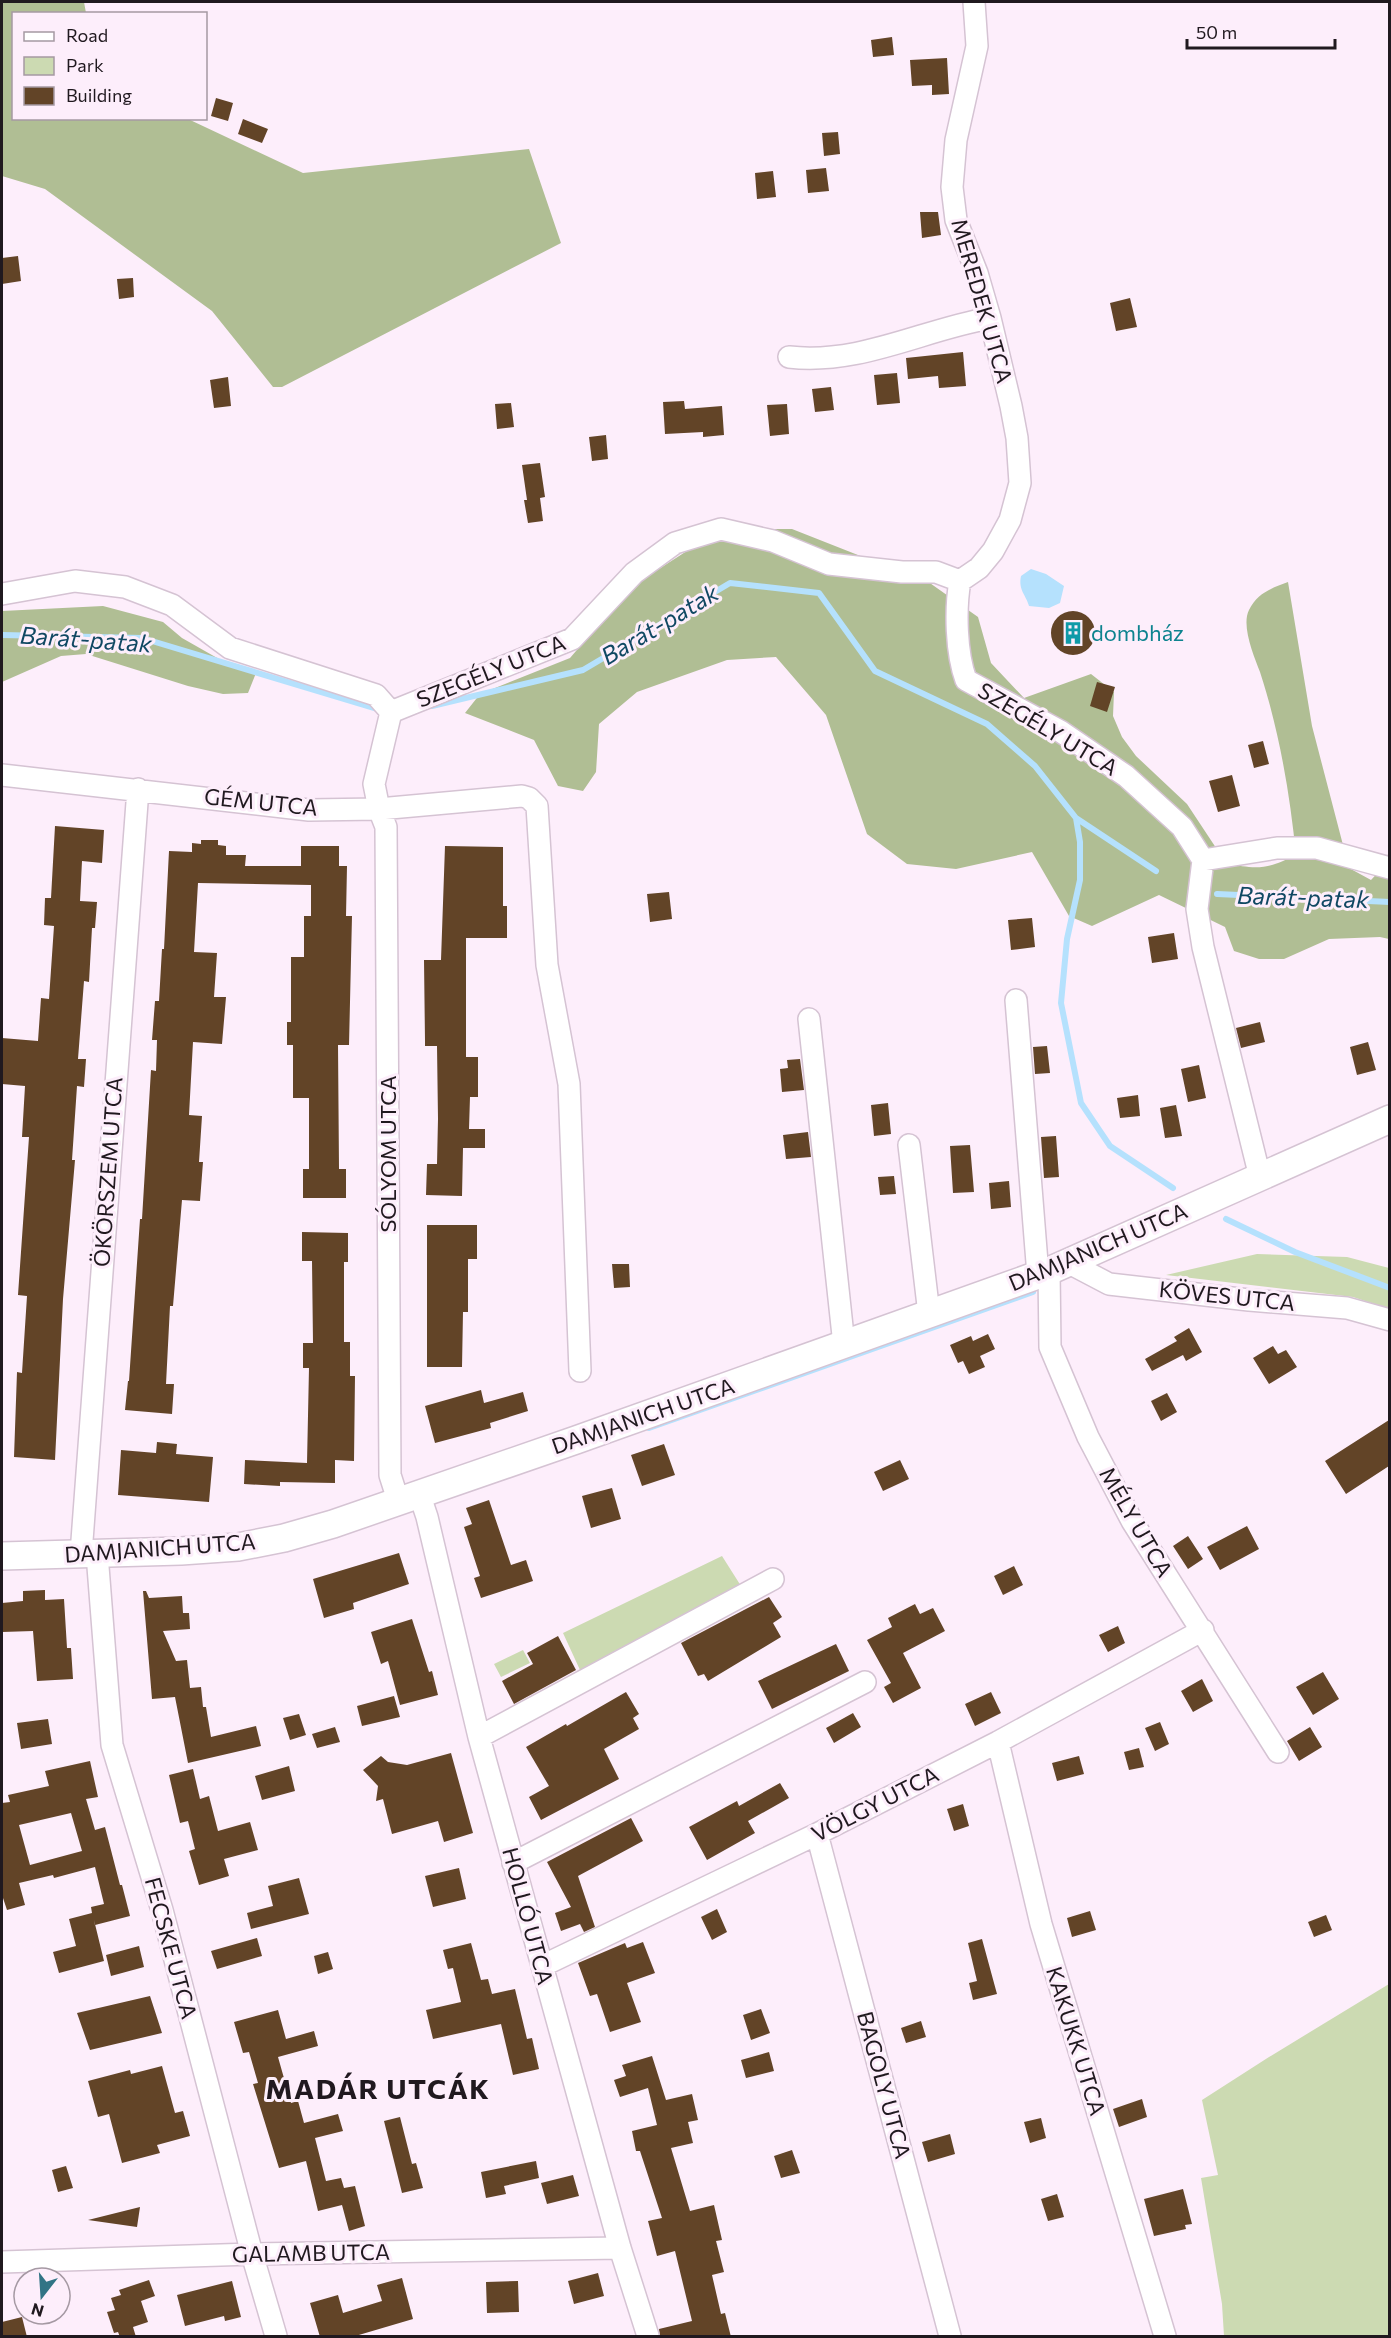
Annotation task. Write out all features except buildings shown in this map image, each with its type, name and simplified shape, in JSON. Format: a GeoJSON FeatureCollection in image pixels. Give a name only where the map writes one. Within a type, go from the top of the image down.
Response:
{"type":"FeatureCollection","features":[{"type":"Feature","properties":{"kind":"main road","name":"DAMJANICH UTCA"},"geometry":{"type":"LineString","coordinates":[[2,1556],[238,1547],[284,1538],[333,1524],[1052,1270],[1389,1119]]}},
{"type":"Feature","properties":{"kind":"street","name":"MEREDEK UTCA"},"geometry":{"type":"LineString","coordinates":[[960,581],[980,568],[993,551],[1010,520],[1020,483],[1017,438],[990,318],[956,220],[952,188],[956,140],[977,46],[974,2]]}},
{"type":"Feature","properties":{"kind":"street"},"geometry":{"type":"LineString","coordinates":[[789,357],[825,359],[860,354],[958,324],[990,318]]}},
{"type":"Feature","properties":{"kind":"street","name":"SZEGÉLY UTCA"},"geometry":{"type":"LineString","coordinates":[[2,594],[75,581],[125,587],[172,605],[230,648],[376,695],[392,712],[572,639],[634,573],[675,543],[721,529],[773,541],[829,564],[902,572],[936,572],[960,581],[957,598],[959,640],[966,680],[1060,730],[1126,776],[1182,827],[1203,860]]}},
{"type":"Feature","properties":{"kind":"street","name":"SÓLYOM UTCA"},"geometry":{"type":"LineString","coordinates":[[392,712],[374,784],[379,809],[386,827],[390,1475],[408,1497]]}},
{"type":"Feature","properties":{"kind":"street","name":"GÉM UTCA"},"geometry":{"type":"LineString","coordinates":[[2,775],[309,810],[379,809],[522,796],[529,798],[537,806],[547,965],[569,1084],[580,1371]]}},
{"type":"Feature","properties":{"kind":"street","name":"ÖKÖRSZEM UTCA"},"geometry":{"type":"LineString","coordinates":[[89,1554],[138,789]]}},
{"type":"Feature","properties":{"kind":"street"},"geometry":{"type":"LineString","coordinates":[[1260,1177],[1203,947],[1197,909],[1203,860],[1277,848],[1317,848],[1389,868]]}},
{"type":"Feature","properties":{"kind":"street","name":"MÉLY UTCA"},"geometry":{"type":"LineString","coordinates":[[1016,1000],[1052,1270],[1050,1347],[1088,1437],[1132,1521],[1278,1752]]}},
{"type":"Feature","properties":{"kind":"street"},"geometry":{"type":"LineString","coordinates":[[809,1019],[844,1345]]}},
{"type":"Feature","properties":{"kind":"street"},"geometry":{"type":"LineString","coordinates":[[909,1145],[929,1314]]}},
{"type":"Feature","properties":{"kind":"street","name":"KÖVES UTCA"},"geometry":{"type":"LineString","coordinates":[[1052,1270],[1109,1284],[1249,1300],[1347,1308],[1389,1320]]}},
{"type":"Feature","properties":{"kind":"street","name":"HOLLÓ UTCA"},"geometry":{"type":"LineString","coordinates":[[408,1497],[427,1518],[479,1737],[620,2248],[648,2337]]}},
{"type":"Feature","properties":{"kind":"street","name":"FECSKE UTCA"},"geometry":{"type":"LineString","coordinates":[[89,1554],[112,1745],[162,1910],[276,2337]]}},
{"type":"Feature","properties":{"kind":"street"},"geometry":{"type":"LineString","coordinates":[[479,1737],[774,1579]]}},
{"type":"Feature","properties":{"kind":"street","name":"VÖLGY UTCA"},"geometry":{"type":"LineString","coordinates":[[542,1966],[817,1834],[998,1742],[1203,1630]]}},
{"type":"Feature","properties":{"kind":"street"},"geometry":{"type":"LineString","coordinates":[[513,1863],[865,1682]]}},
{"type":"Feature","properties":{"kind":"street","name":"KAKUKK UTCA"},"geometry":{"type":"LineString","coordinates":[[998,1742],[1041,1924],[1165,2337]]}},
{"type":"Feature","properties":{"kind":"street","name":"BAGOLY UTCA"},"geometry":{"type":"LineString","coordinates":[[817,1834],[950,2337]]}},
{"type":"Feature","properties":{"kind":"street","name":"GALAMB UTCA"},"geometry":{"type":"LineString","coordinates":[[2,2262],[252,2254],[620,2248]]}},
{"type":"Feature","properties":{"kind":"green space"},"geometry":{"type":"Polygon","coordinates":[[[2,2],[84,2],[86,12],[12,12],[12,120],[190,120],[303,173],[529,149],[561,243],[282,387],[273,387],[212,311],[45,189],[2,176],[2,2]]]}},
{"type":"Feature","properties":{"kind":"green space"},"geometry":{"type":"Polygon","coordinates":[[[721,529],[792,529],[901,572],[910,569],[978,617],[991,663],[1024,698],[1091,674],[1114,692],[1113,716],[1122,737],[1136,756],[1187,804],[1226,863],[1246,867],[1270,866],[1296,855],[1291,809],[1278,739],[1246,624],[1249,610],[1256,599],[1288,582],[1312,726],[1349,868],[1371,880],[1387,863],[1389,844],[1389,939],[1380,937],[1329,939],[1284,959],[1259,959],[1234,951],[1225,927],[1159,895],[1092,926],[1069,916],[1032,852],[956,869],[907,864],[867,834],[826,715],[776,657],[727,660],[637,692],[599,724],[596,772],[583,791],[558,786],[534,740],[465,713],[480,694],[570,658],[631,587],[721,529]]]}},
{"type":"Feature","properties":{"kind":"green space"},"geometry":{"type":"Polygon","coordinates":[[[103,606],[163,622],[182,638],[226,663],[256,673],[248,693],[223,694],[188,686],[86,654],[61,656],[2,682],[2,611],[103,606]]]}},
{"type":"Feature","properties":{"kind":"green space"},"geometry":{"type":"Polygon","coordinates":[[[1257,1254],[1347,1257],[1389,1268],[1389,1309],[1353,1297],[1166,1275],[1257,1254]]]}},
{"type":"Feature","properties":{"kind":"green space"},"geometry":{"type":"Polygon","coordinates":[[[722,1556],[741,1586],[580,1670],[563,1633],[722,1556]]]}},
{"type":"Feature","properties":{"kind":"green space"},"geometry":{"type":"Polygon","coordinates":[[[523,1650],[530,1663],[501,1677],[494,1664],[523,1650]]]}},
{"type":"Feature","properties":{"kind":"green space"},"geometry":{"type":"Polygon","coordinates":[[[1389,1984],[1389,2336],[1224,2336],[1222,2304],[1201,2178],[1218,2175],[1202,2100],[1389,1984]]]}},
{"type":"Feature","properties":{"kind":"water"},"geometry":{"type":"Polygon","coordinates":[[[1031,569],[1046,574],[1064,586],[1060,603],[1049,608],[1029,606],[1020,581],[1021,576],[1031,569]]]}},
{"type":"Feature","properties":{"kind":"waterway","name":"Barát-patak"},"geometry":{"type":"LineString","coordinates":[[432,706],[583,670],[730,583],[819,593],[875,671],[987,724],[1035,766],[1076,818],[1156,871]]}},
{"type":"Feature","properties":{"kind":"waterway","name":"Barát-patak"},"geometry":{"type":"LineString","coordinates":[[2,635],[142,638],[377,709]]}},
{"type":"Feature","properties":{"kind":"waterway"},"geometry":{"type":"LineString","coordinates":[[1076,818],[1080,842],[1080,880],[1067,939],[1061,1003],[1081,1103],[1110,1146],[1173,1188]]}},
{"type":"Feature","properties":{"kind":"waterway","name":"Barát-patak"},"geometry":{"type":"LineString","coordinates":[[1217,894],[1390,902]]}},
{"type":"Feature","properties":{"kind":"waterway"},"geometry":{"type":"LineString","coordinates":[[1226,1219],[1295,1252],[1390,1288]]}},
{"type":"Feature","properties":{"kind":"waterway"},"geometry":{"type":"LineString","coordinates":[[649,1428],[1033,1292]]}},
{"type":"Feature","properties":{"kind":"place","name":"dombház"},"geometry":{"type":"Point","coordinates":[1073,633]}},
{"type":"Feature","properties":{"kind":"district","name":"MADÁR UTCÁK"},"geometry":{"type":"Point","coordinates":[378,2089]}}]}
